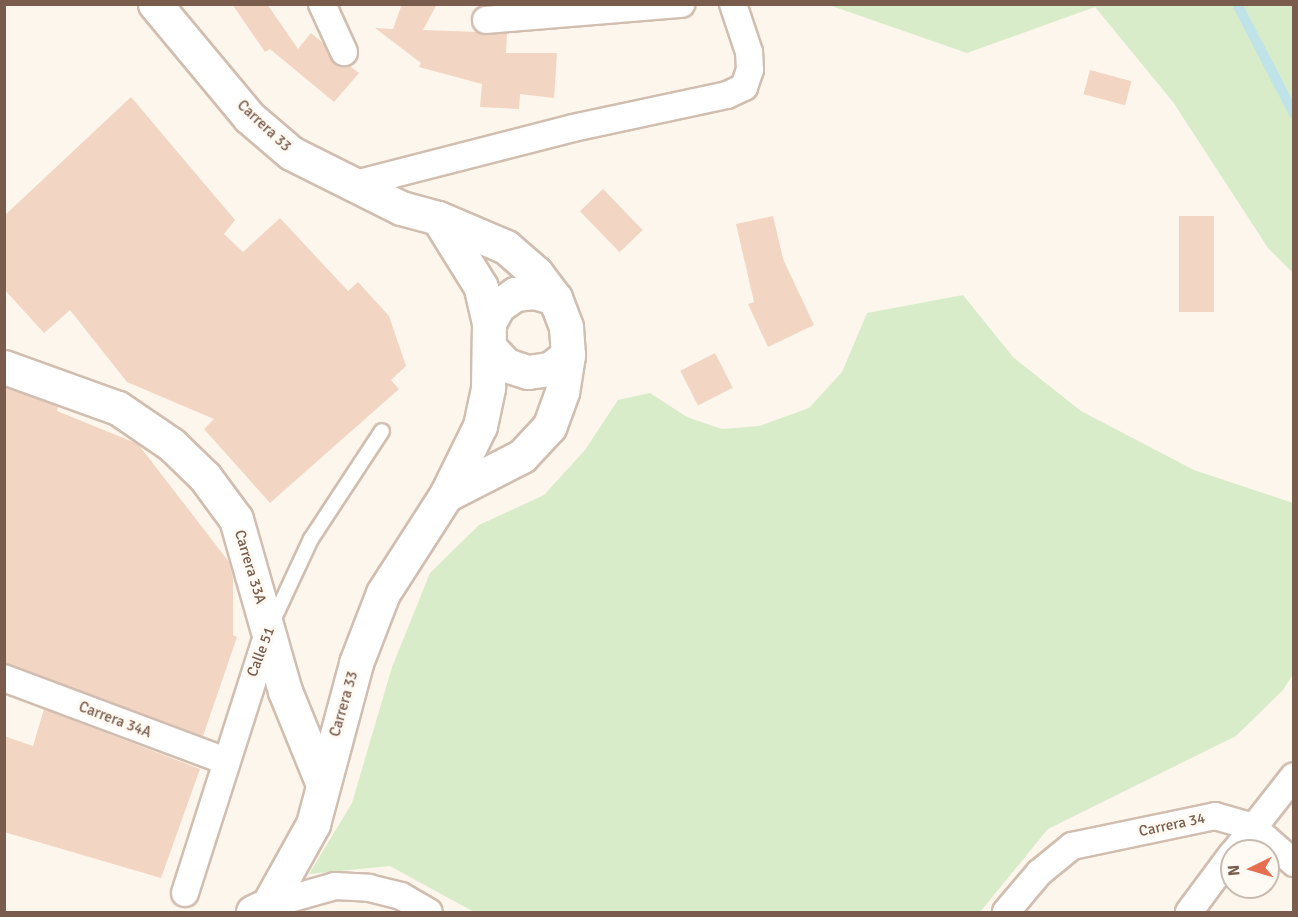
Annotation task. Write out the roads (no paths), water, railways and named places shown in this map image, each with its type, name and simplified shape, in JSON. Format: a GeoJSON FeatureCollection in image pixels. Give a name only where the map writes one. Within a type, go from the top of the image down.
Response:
{"type":"FeatureCollection","features":[{"type":"Feature","properties":{"kind":"street","name":"Carrera 33"},"geometry":{"type":"LineString","coordinates":[[155,4],[249,117],[291,153],[401,208],[438,218],[506,247],[536,273],[555,298],[566,327],[568,356],[562,392],[549,427],[522,456],[446,495]]}},
{"type":"Feature","properties":{"kind":"street"},"geometry":{"type":"LineString","coordinates":[[322,4],[344,52]]}},
{"type":"Feature","properties":{"kind":"street"},"geometry":{"type":"LineString","coordinates":[[486,20],[681,4]]}},
{"type":"Feature","properties":{"kind":"street"},"geometry":{"type":"LineString","coordinates":[[355,184],[736,91],[744,87],[749,52],[733,4]]}},
{"type":"Feature","properties":{"kind":"street","name":"Carrera 33"},"geometry":{"type":"LineString","coordinates":[[260,909],[313,824],[322,782],[356,663],[383,593],[446,495],[480,426],[490,336],[472,270],[438,218]]}},
{"type":"Feature","properties":{"kind":"street"},"geometry":{"type":"LineString","coordinates":[[555,298],[534,292],[515,294],[498,306],[490,336],[506,365],[528,372],[550,369],[568,356]]}},
{"type":"Feature","properties":{"kind":"street","name":"Carrera 33A"},"geometry":{"type":"LineString","coordinates":[[4,367],[118,408],[172,446],[205,477],[236,519],[285,691],[322,782]]}},
{"type":"Feature","properties":{"kind":"street","name":"Calle 51"},"geometry":{"type":"LineString","coordinates":[[185,893],[269,630]]}},
{"type":"Feature","properties":{"kind":"street","name":"Carrera 34A"},"geometry":{"type":"LineString","coordinates":[[4,678],[226,761]]}},
{"type":"Feature","properties":{"kind":"street"},"geometry":{"type":"LineString","coordinates":[[1244,839],[1293,776]]}},
{"type":"Feature","properties":{"kind":"street","name":"Carrera 34"},"geometry":{"type":"LineString","coordinates":[[1006,912],[1039,873],[1072,846],[1215,816],[1253,827],[1293,863]]}},
{"type":"Feature","properties":{"kind":"street"},"geometry":{"type":"LineString","coordinates":[[1189,912],[1220,870]]}},
{"type":"Feature","properties":{"kind":"street"},"geometry":{"type":"LineString","coordinates":[[260,909],[335,886],[369,888],[400,896],[429,912]]}},
{"type":"Feature","properties":{"kind":"lane","name":"Calle 51"},"geometry":{"type":"LineString","coordinates":[[269,630],[311,538],[382,431]]}},
{"type":"Feature","properties":{"kind":"waterway"},"geometry":{"type":"LineString","coordinates":[[1237,4],[1294,114]]}}]}
